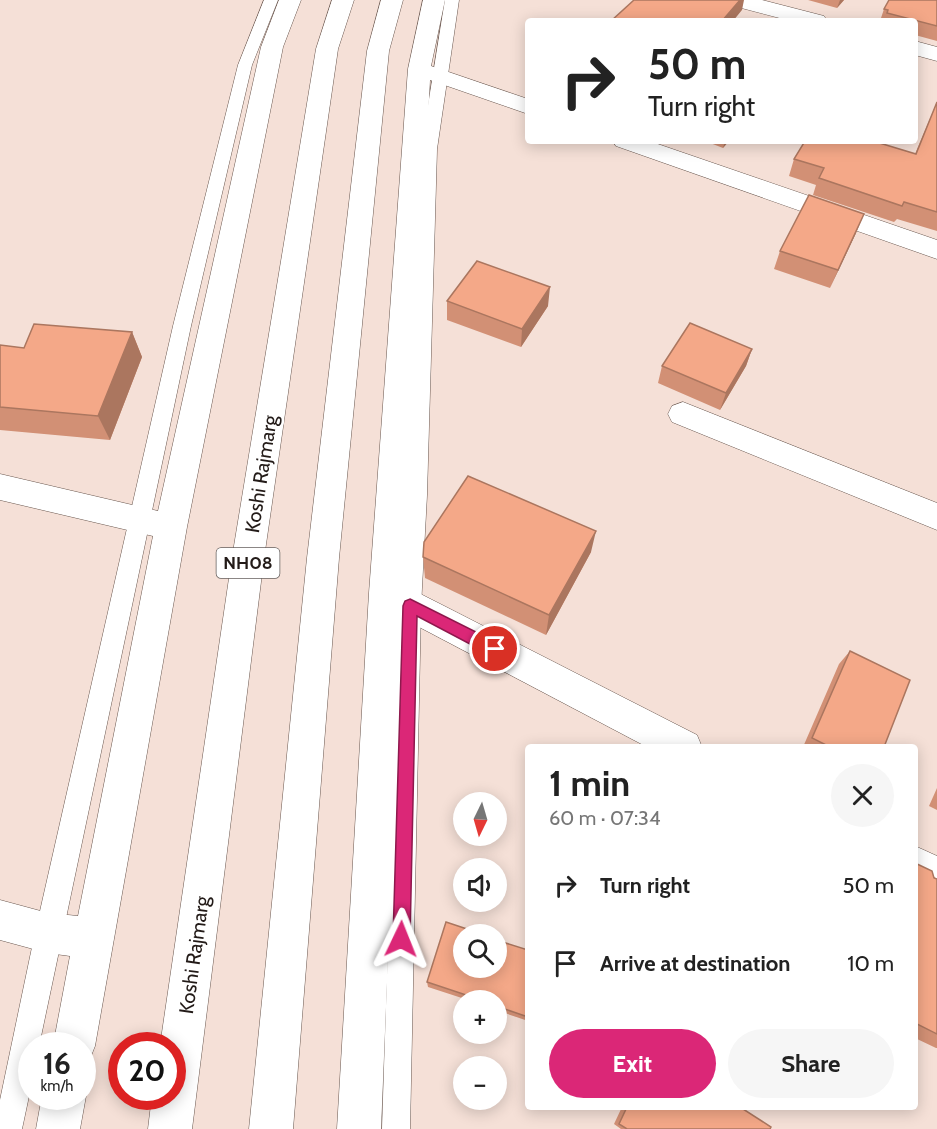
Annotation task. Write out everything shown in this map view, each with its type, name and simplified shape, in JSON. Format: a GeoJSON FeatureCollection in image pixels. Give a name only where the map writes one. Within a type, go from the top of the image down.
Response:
{"type":"FeatureCollection","features":[{"type":"Feature","properties":{"kind":"street"},"geometry":{"type":"LineString","coordinates":[[77,1032],[171,527],[272,47],[290,0]]}},
{"type":"Feature","properties":{"kind":"street","name":"Koshi Rajmarg"},"geometry":{"type":"LineString","coordinates":[[170,1129],[248,558],[327,49],[343,0]]}},
{"type":"Feature","properties":{"kind":"street"},"geometry":{"type":"LineString","coordinates":[[271,1129],[324,546],[378,51],[392,0]]}},
{"type":"Feature","properties":{"kind":"street"},"geometry":{"type":"LineString","coordinates":[[359,1129],[398,599],[434,0]]}},
{"type":"Feature","properties":{"kind":"street"},"geometry":{"type":"LineString","coordinates":[[738,0],[805,18]]}},
{"type":"Feature","properties":{"kind":"street"},"geometry":{"type":"LineString","coordinates":[[918,49],[937,54]]}},
{"type":"Feature","properties":{"kind":"street"},"geometry":{"type":"LineString","coordinates":[[430,73],[525,106]]}},
{"type":"Feature","properties":{"kind":"street"},"geometry":{"type":"LineString","coordinates":[[634,144],[937,250]]}},
{"type":"Feature","properties":{"kind":"street"},"geometry":{"type":"LineString","coordinates":[[683,414],[937,517]]}},
{"type":"Feature","properties":{"kind":"street"},"geometry":{"type":"LineString","coordinates":[[0,487],[171,527]]}},
{"type":"Feature","properties":{"kind":"street"},"geometry":{"type":"LineString","coordinates":[[398,599],[678,744]]}},
{"type":"Feature","properties":{"kind":"street"},"geometry":{"type":"LineString","coordinates":[[918,868],[937,877]]}},
{"type":"Feature","properties":{"kind":"street"},"geometry":{"type":"LineString","coordinates":[[0,920],[48,933],[94,938]]}},
{"type":"Feature","properties":{"kind":"street"},"geometry":{"type":"LineString","coordinates":[[58,1129],[61,1110]]}},
{"type":"Feature","properties":{"kind":"lane"},"geometry":{"type":"LineString","coordinates":[[8,1129],[48,933],[182,327],[245,64],[271,0]]}},
{"type":"Feature","properties":{"kind":"lane"},"geometry":{"type":"LineString","coordinates":[[430,73],[452,0]]}},
{"type":"Feature","properties":{"kind":"lane"},"geometry":{"type":"LineString","coordinates":[[396,1129],[398,599]]}},
{"type":"Feature","properties":{"kind":"building"},"geometry":{"type":"Polygon","coordinates":[[[634,0],[740,0],[725,18],[614,18],[634,0]]]}},
{"type":"Feature","properties":{"kind":"building"},"geometry":{"type":"Polygon","coordinates":[[[889,0],[937,0],[937,26],[918,21],[918,18],[906,18],[887,13],[888,10],[884,9],[889,0]]]}},
{"type":"Feature","properties":{"kind":"building"},"geometry":{"type":"Polygon","coordinates":[[[937,102],[937,212],[904,202],[902,206],[819,178],[824,168],[794,159],[803,144],[883,144],[916,154],[937,102]]]}},
{"type":"Feature","properties":{"kind":"building"},"geometry":{"type":"Polygon","coordinates":[[[809,195],[864,214],[838,270],[780,251],[809,195]]]}},
{"type":"Feature","properties":{"kind":"building"},"geometry":{"type":"Polygon","coordinates":[[[477,261],[550,287],[522,329],[447,301],[477,261]]]}},
{"type":"Feature","properties":{"kind":"building"},"geometry":{"type":"Polygon","coordinates":[[[690,323],[752,349],[726,393],[662,366],[690,323]]]}},
{"type":"Feature","properties":{"kind":"building"},"geometry":{"type":"Polygon","coordinates":[[[34,324],[132,332],[98,416],[0,407],[0,345],[24,348],[34,324]]]}},
{"type":"Feature","properties":{"kind":"building"},"geometry":{"type":"Polygon","coordinates":[[[468,476],[596,531],[549,615],[423,557],[424,542],[468,476]]]}},
{"type":"Feature","properties":{"kind":"building"},"geometry":{"type":"Polygon","coordinates":[[[850,651],[910,680],[885,744],[824,744],[812,738],[850,651]]]}},
{"type":"Feature","properties":{"kind":"building"},"geometry":{"type":"Polygon","coordinates":[[[918,864],[932,871],[934,878],[937,879],[937,1034],[918,1024],[918,864]]]}},
{"type":"Feature","properties":{"kind":"building"},"geometry":{"type":"Polygon","coordinates":[[[446,922],[453,924],[453,978],[507,978],[507,943],[525,949],[525,1016],[507,1010],[507,990],[453,991],[427,982],[446,922]]]}},
{"type":"Feature","properties":{"kind":"building"},"geometry":{"type":"Polygon","coordinates":[[[626,1110],[745,1110],[771,1127],[770,1129],[627,1129],[619,1124],[626,1110]]]}},
{"type":"Feature","properties":{"kind":"route"},"geometry":{"type":"LineString","coordinates":[[401,939],[410,606],[495,649]]}}]}
